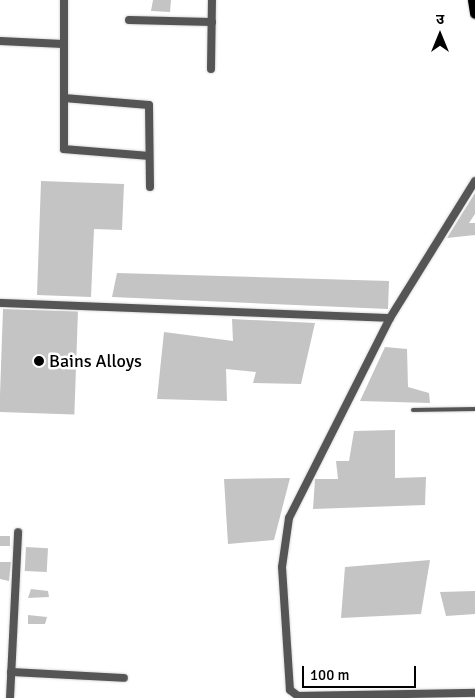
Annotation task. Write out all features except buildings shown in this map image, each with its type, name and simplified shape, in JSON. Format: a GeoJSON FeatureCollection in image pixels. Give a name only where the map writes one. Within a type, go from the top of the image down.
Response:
{"type":"FeatureCollection","features":[{"type":"Feature","properties":{"kind":"main road"},"geometry":{"type":"LineString","coordinates":[[473,0],[475,13]]}},
{"type":"Feature","properties":{"kind":"street"},"geometry":{"type":"LineString","coordinates":[[64,0],[63,44],[66,153],[149,156]]}},
{"type":"Feature","properties":{"kind":"street"},"geometry":{"type":"LineString","coordinates":[[211,70],[212,0]]}},
{"type":"Feature","properties":{"kind":"street"},"geometry":{"type":"LineString","coordinates":[[129,20],[212,22]]}},
{"type":"Feature","properties":{"kind":"street"},"geometry":{"type":"LineString","coordinates":[[0,41],[63,44]]}},
{"type":"Feature","properties":{"kind":"street"},"geometry":{"type":"LineString","coordinates":[[64,98],[146,103],[150,109],[150,187]]}},
{"type":"Feature","properties":{"kind":"street"},"geometry":{"type":"LineString","coordinates":[[475,181],[390,318],[289,518],[282,567],[290,690],[298,696],[475,694]]}},
{"type":"Feature","properties":{"kind":"street"},"geometry":{"type":"LineString","coordinates":[[0,303],[390,318]]}},
{"type":"Feature","properties":{"kind":"street"},"geometry":{"type":"LineString","coordinates":[[10,698],[18,532]]}},
{"type":"Feature","properties":{"kind":"street"},"geometry":{"type":"LineString","coordinates":[[12,672],[124,678]]}},
{"type":"Feature","properties":{"kind":"lane"},"geometry":{"type":"LineString","coordinates":[[413,410],[475,409]]}},
{"type":"Feature","properties":{"kind":"place","name":"Bains Alloys"},"geometry":{"type":"Point","coordinates":[39,361]}}]}
